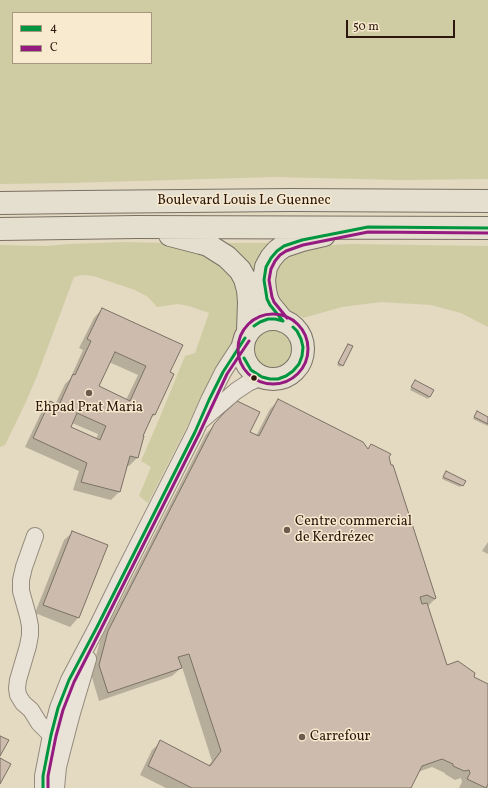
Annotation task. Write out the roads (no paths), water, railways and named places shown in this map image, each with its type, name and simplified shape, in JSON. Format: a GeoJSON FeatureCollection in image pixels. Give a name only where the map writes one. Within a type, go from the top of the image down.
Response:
{"type":"FeatureCollection","features":[{"type":"Feature","properties":{"kind":"main road","name":"Boulevard Louis Le Guennec"},"geometry":{"type":"LineString","coordinates":[[0,203],[283,200],[488,201]]}},
{"type":"Feature","properties":{"kind":"main road","name":"Boulevard Louis Le Guennec"},"geometry":{"type":"LineString","coordinates":[[0,229],[136,227],[488,228]]}},
{"type":"Feature","properties":{"kind":"main road"},"geometry":{"type":"LineString","coordinates":[[136,227],[201,243],[218,250],[240,270],[245,279],[249,302],[243,352],[246,364],[256,374],[270,379],[278,379],[286,376],[293,371],[302,356],[303,348],[297,331],[288,323],[283,321],[268,319],[260,322],[246,335]]}},
{"type":"Feature","properties":{"kind":"main road"},"geometry":{"type":"LineString","coordinates":[[283,321],[270,304],[265,290],[264,280],[266,267],[274,255],[284,246],[302,240],[368,227]]}},
{"type":"Feature","properties":{"kind":"street"},"geometry":{"type":"LineString","coordinates":[[43,788],[43,776],[51,735],[56,715],[69,680],[150,521],[223,372],[246,335]]}},
{"type":"Feature","properties":{"kind":"street"},"geometry":{"type":"LineString","coordinates":[[199,422],[236,391],[248,383],[262,377]]}},
{"type":"Feature","properties":{"kind":"street"},"geometry":{"type":"LineString","coordinates":[[35,536],[20,580],[30,630],[28,646],[17,688],[18,695],[23,703],[31,710],[39,723],[51,735]]}},
{"type":"Feature","properties":{"kind":"street"},"geometry":{"type":"LineString","coordinates":[[56,788],[58,768],[68,728],[97,627]]}},
{"type":"Feature","properties":{"kind":"street"},"geometry":{"type":"LineString","coordinates":[[31,710],[45,710],[56,715],[68,728]]}},
{"type":"Feature","properties":{"kind":"place","name":"Ehpad Prat Maria"},"geometry":{"type":"Point","coordinates":[89,393]}},
{"type":"Feature","properties":{"kind":"place","name":"Centre commercial de Kerdrézec"},"geometry":{"type":"Point","coordinates":[287,530]}},
{"type":"Feature","properties":{"kind":"place","name":"Carrefour"},"geometry":{"type":"Point","coordinates":[302,737]}}]}
